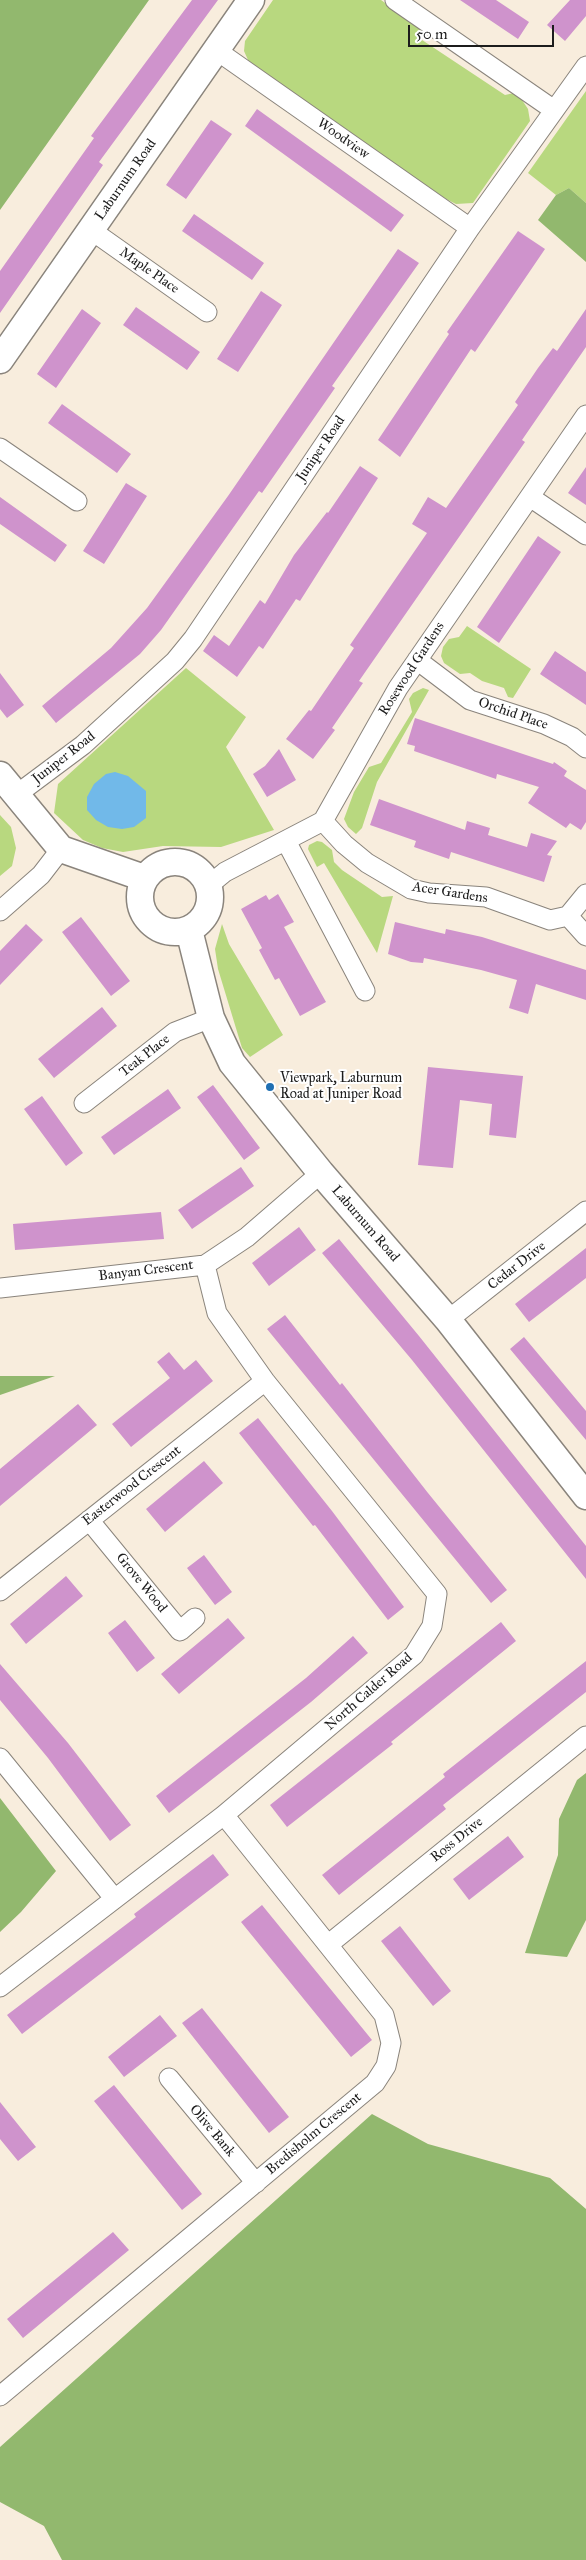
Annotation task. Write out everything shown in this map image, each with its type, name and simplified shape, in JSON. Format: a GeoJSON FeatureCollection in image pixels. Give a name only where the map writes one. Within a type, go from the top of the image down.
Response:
{"type":"FeatureCollection","features":[{"type":"Feature","properties":{"kind":"street","name":"Laburnum Road"},"geometry":{"type":"LineString","coordinates":[[0,360],[251,0]]}},
{"type":"Feature","properties":{"kind":"street"},"geometry":{"type":"LineString","coordinates":[[395,0],[554,110]]}},
{"type":"Feature","properties":{"kind":"street","name":"Woodview"},"geometry":{"type":"LineString","coordinates":[[216,50],[470,228]]}},
{"type":"Feature","properties":{"kind":"street","name":"Juniper Road"},"geometry":{"type":"LineString","coordinates":[[8,785],[82,745],[175,661],[187,647],[470,228],[586,66]]}},
{"type":"Feature","properties":{"kind":"street","name":"Maple Place"},"geometry":{"type":"LineString","coordinates":[[91,230],[208,312]]}},
{"type":"Feature","properties":{"kind":"street","name":"Rosewood Gardens"},"geometry":{"type":"LineString","coordinates":[[323,821],[417,660],[586,415]]}},
{"type":"Feature","properties":{"kind":"street"},"geometry":{"type":"LineString","coordinates":[[0,448],[76,501]]}},
{"type":"Feature","properties":{"kind":"street"},"geometry":{"type":"LineString","coordinates":[[530,497],[586,535]]}},
{"type":"Feature","properties":{"kind":"street","name":"Orchid Place"},"geometry":{"type":"LineString","coordinates":[[417,660],[470,700],[544,724],[572,737],[586,748]]}},
{"type":"Feature","properties":{"kind":"street"},"geometry":{"type":"LineString","coordinates":[[8,785],[61,849],[144,878]]}},
{"type":"Feature","properties":{"kind":"street"},"geometry":{"type":"LineString","coordinates":[[208,886],[226,872],[323,821]]}},
{"type":"Feature","properties":{"kind":"street","name":"Acer Gardens"},"geometry":{"type":"LineString","coordinates":[[323,821],[344,844],[367,863],[411,889],[429,893],[486,898],[550,920],[568,916]]}},
{"type":"Feature","properties":{"kind":"street"},"geometry":{"type":"LineString","coordinates":[[286,841],[365,990]]}},
{"type":"Feature","properties":{"kind":"street"},"geometry":{"type":"LineString","coordinates":[[0,911],[42,876],[61,849]]}},
{"type":"Feature","properties":{"kind":"street"},"geometry":{"type":"LineString","coordinates":[[184,862],[202,876],[208,886],[210,897],[202,920],[189,930],[174,934],[152,925],[145,916],[141,905],[144,878],[158,865],[184,862]]}},
{"type":"Feature","properties":{"kind":"street"},"geometry":{"type":"LineString","coordinates":[[586,894],[568,916],[586,936]]}},
{"type":"Feature","properties":{"kind":"street","name":"Laburnum Road"},"geometry":{"type":"LineString","coordinates":[[189,930],[211,1018],[232,1063],[321,1174],[448,1320],[586,1496]]}},
{"type":"Feature","properties":{"kind":"street","name":"Teak Place"},"geometry":{"type":"LineString","coordinates":[[84,1103],[175,1032],[211,1018]]}},
{"type":"Feature","properties":{"kind":"street","name":"Banyan Crescent"},"geometry":{"type":"LineString","coordinates":[[0,1288],[205,1265],[247,1237],[321,1174]]}},
{"type":"Feature","properties":{"kind":"street","name":"Cedar Drive"},"geometry":{"type":"LineString","coordinates":[[448,1320],[586,1211]]}},
{"type":"Feature","properties":{"kind":"street","name":"North Calder Road"},"geometry":{"type":"LineString","coordinates":[[0,1987],[224,1815],[414,1655],[432,1626],[437,1594],[265,1381],[217,1313],[205,1265]]}},
{"type":"Feature","properties":{"kind":"street","name":"Easterwood Crescent"},"geometry":{"type":"LineString","coordinates":[[0,1591],[265,1381]]}},
{"type":"Feature","properties":{"kind":"street","name":"Grove Wood"},"geometry":{"type":"LineString","coordinates":[[89,1520],[180,1631],[195,1618]]}},
{"type":"Feature","properties":{"kind":"street","name":"Ross Drive"},"geometry":{"type":"LineString","coordinates":[[329,1944],[586,1736]]}},
{"type":"Feature","properties":{"kind":"street"},"geometry":{"type":"LineString","coordinates":[[0,1758],[114,1898]]}},
{"type":"Feature","properties":{"kind":"street","name":"Bredisholm Crescent"},"geometry":{"type":"LineString","coordinates":[[0,2396],[375,2083],[385,2070],[390,2056],[390,2033],[384,2015],[224,1815]]}},
{"type":"Feature","properties":{"kind":"street","name":"Olive Bank"},"geometry":{"type":"LineString","coordinates":[[169,2078],[256,2183]]}},
{"type":"Feature","properties":{"kind":"green space"},"geometry":{"type":"Polygon","coordinates":[[[0,0],[149,0],[0,210],[0,0]]]}},
{"type":"Feature","properties":{"kind":"green space"},"geometry":{"type":"Polygon","coordinates":[[[273,0],[381,0],[420,28],[422,40],[505,95],[514,93],[520,97],[528,109],[530,121],[473,203],[456,204],[446,199],[257,69],[248,60],[244,51],[245,41],[273,0]]]}},
{"type":"Feature","properties":{"kind":"green space"},"geometry":{"type":"Polygon","coordinates":[[[586,91],[586,203],[569,188],[556,195],[528,173],[586,91]]]}},
{"type":"Feature","properties":{"kind":"green space"},"geometry":{"type":"Polygon","coordinates":[[[569,188],[586,203],[586,262],[538,220],[556,195],[569,188]]]}},
{"type":"Feature","properties":{"kind":"green space"},"geometry":{"type":"Polygon","coordinates":[[[467,626],[531,669],[513,698],[508,697],[504,688],[482,681],[470,673],[460,674],[444,663],[441,656],[443,647],[449,639],[459,637],[467,626]]]}},
{"type":"Feature","properties":{"kind":"green space"},"geometry":{"type":"Polygon","coordinates":[[[186,668],[246,717],[226,747],[274,830],[221,847],[163,846],[123,852],[102,848],[83,840],[54,813],[58,784],[186,668]]]}},
{"type":"Feature","properties":{"kind":"green space"},"geometry":{"type":"Polygon","coordinates":[[[423,688],[429,690],[377,782],[362,828],[356,834],[348,827],[344,819],[354,792],[369,767],[381,763],[412,712],[409,699],[413,693],[423,688]]]}},
{"type":"Feature","properties":{"kind":"green space"},"geometry":{"type":"Polygon","coordinates":[[[0,815],[11,827],[16,848],[12,866],[0,876],[0,815]]]}},
{"type":"Feature","properties":{"kind":"green space"},"geometry":{"type":"Polygon","coordinates":[[[317,841],[322,842],[332,850],[334,862],[342,870],[382,897],[393,896],[377,953],[324,863],[317,867],[308,849],[309,845],[317,841]]]}},
{"type":"Feature","properties":{"kind":"green space"},"geometry":{"type":"Polygon","coordinates":[[[222,924],[229,944],[283,1035],[250,1057],[242,1048],[218,969],[215,949],[222,924]]]}},
{"type":"Feature","properties":{"kind":"green space"},"geometry":{"type":"Polygon","coordinates":[[[0,1376],[55,1376],[0,1395],[0,1376]]]}},
{"type":"Feature","properties":{"kind":"green space"},"geometry":{"type":"Polygon","coordinates":[[[586,1773],[586,1920],[567,1957],[525,1953],[558,1855],[559,1819],[577,1780],[586,1773]]]}},
{"type":"Feature","properties":{"kind":"green space"},"geometry":{"type":"Polygon","coordinates":[[[0,1798],[56,1871],[21,1912],[0,1932],[0,1798]]]}},
{"type":"Feature","properties":{"kind":"green space"},"geometry":{"type":"Polygon","coordinates":[[[372,2114],[428,2144],[550,2178],[586,2209],[586,2560],[62,2560],[44,2526],[0,2502],[0,2447],[372,2114]]]}},
{"type":"Feature","properties":{"kind":"water"},"geometry":{"type":"Polygon","coordinates":[[[115,772],[128,776],[146,791],[146,818],[134,827],[122,829],[108,827],[96,820],[87,810],[87,797],[94,784],[106,774],[115,772]]]}},
{"type":"Feature","properties":{"kind":"building"},"geometry":{"type":"Polygon","coordinates":[[[192,0],[218,0],[99,162],[103,165],[0,313],[0,271],[94,138],[91,136],[192,0]]]}},
{"type":"Feature","properties":{"kind":"building"},"geometry":{"type":"Polygon","coordinates":[[[460,0],[496,0],[529,22],[518,39],[460,0]]]}},
{"type":"Feature","properties":{"kind":"building"},"geometry":{"type":"Polygon","coordinates":[[[570,0],[586,0],[586,16],[565,41],[547,25],[570,0]]]}},
{"type":"Feature","properties":{"kind":"building"},"geometry":{"type":"Polygon","coordinates":[[[257,109],[404,215],[391,232],[245,126],[257,109]]]}},
{"type":"Feature","properties":{"kind":"building"},"geometry":{"type":"Polygon","coordinates":[[[211,120],[232,134],[186,199],[166,185],[211,120]]]}},
{"type":"Feature","properties":{"kind":"building"},"geometry":{"type":"Polygon","coordinates":[[[194,214],[264,263],[252,280],[182,231],[194,214]]]}},
{"type":"Feature","properties":{"kind":"building"},"geometry":{"type":"Polygon","coordinates":[[[518,231],[545,249],[475,352],[471,349],[400,457],[378,440],[449,334],[447,332],[518,231]]]}},
{"type":"Feature","properties":{"kind":"building"},"geometry":{"type":"Polygon","coordinates":[[[398,249],[419,263],[332,386],[335,388],[262,493],[259,491],[161,630],[140,654],[56,723],[42,706],[111,648],[147,608],[228,496],[398,249]]]}},
{"type":"Feature","properties":{"kind":"building"},"geometry":{"type":"Polygon","coordinates":[[[261,291],[282,305],[238,372],[217,359],[261,291]]]}},
{"type":"Feature","properties":{"kind":"building"},"geometry":{"type":"Polygon","coordinates":[[[136,307],[200,352],[187,370],[123,325],[136,307]]]}},
{"type":"Feature","properties":{"kind":"building"},"geometry":{"type":"Polygon","coordinates":[[[82,309],[101,323],[56,388],[37,374],[82,309]]]}},
{"type":"Feature","properties":{"kind":"building"},"geometry":{"type":"Polygon","coordinates":[[[586,309],[586,347],[522,440],[525,442],[359,681],[363,683],[332,728],[335,730],[313,759],[286,739],[309,710],[311,711],[354,648],[350,645],[427,533],[412,524],[428,497],[446,508],[518,405],[515,402],[538,368],[553,348],[557,351],[586,309]]]}},
{"type":"Feature","properties":{"kind":"building"},"geometry":{"type":"Polygon","coordinates":[[[62,404],[131,454],[117,473],[48,423],[62,404]]]}},
{"type":"Feature","properties":{"kind":"building"},"geometry":{"type":"Polygon","coordinates":[[[360,466],[378,478],[300,601],[296,599],[263,649],[259,646],[237,677],[203,651],[214,635],[229,646],[260,600],[265,604],[294,555],[328,513],[360,466]]]}},
{"type":"Feature","properties":{"kind":"building"},"geometry":{"type":"Polygon","coordinates":[[[586,467],[586,505],[568,493],[586,467]]]}},
{"type":"Feature","properties":{"kind":"building"},"geometry":{"type":"Polygon","coordinates":[[[126,483],[147,496],[104,564],[83,551],[126,483]]]}},
{"type":"Feature","properties":{"kind":"building"},"geometry":{"type":"Polygon","coordinates":[[[0,497],[67,545],[55,562],[0,524],[0,497]]]}},
{"type":"Feature","properties":{"kind":"building"},"geometry":{"type":"Polygon","coordinates":[[[538,536],[561,552],[499,643],[477,627],[538,536]]]}},
{"type":"Feature","properties":{"kind":"building"},"geometry":{"type":"Polygon","coordinates":[[[555,651],[586,672],[586,705],[540,674],[555,651]]]}},
{"type":"Feature","properties":{"kind":"building"},"geometry":{"type":"Polygon","coordinates":[[[0,673],[24,705],[7,718],[0,709],[0,673]]]}},
{"type":"Feature","properties":{"kind":"building"},"geometry":{"type":"Polygon","coordinates":[[[415,718],[553,764],[554,762],[567,771],[564,776],[586,790],[586,822],[581,830],[570,823],[566,828],[528,803],[539,787],[497,774],[496,779],[414,751],[415,746],[407,744],[415,718]]]}},
{"type":"Feature","properties":{"kind":"building"},"geometry":{"type":"Polygon","coordinates":[[[279,749],[296,780],[267,797],[253,774],[265,766],[279,749]]]}},
{"type":"Feature","properties":{"kind":"building"},"geometry":{"type":"Polygon","coordinates":[[[379,799],[465,830],[467,821],[490,828],[488,835],[527,847],[531,833],[557,841],[547,855],[552,856],[544,882],[451,852],[449,859],[414,847],[416,841],[370,825],[379,799]]]}},
{"type":"Feature","properties":{"kind":"building"},"geometry":{"type":"Polygon","coordinates":[[[278,894],[294,922],[284,927],[326,1002],[300,1016],[279,978],[275,980],[259,950],[262,948],[241,909],[266,895],[269,900],[278,894]]]}},
{"type":"Feature","properties":{"kind":"building"},"geometry":{"type":"Polygon","coordinates":[[[81,917],[130,981],[111,996],[62,932],[81,917]]]}},
{"type":"Feature","properties":{"kind":"building"},"geometry":{"type":"Polygon","coordinates":[[[395,922],[445,934],[446,929],[482,937],[586,970],[586,1000],[536,984],[528,1014],[509,1008],[517,980],[424,958],[423,963],[411,962],[388,954],[395,922]]]}},
{"type":"Feature","properties":{"kind":"building"},"geometry":{"type":"Polygon","coordinates":[[[26,924],[43,940],[0,985],[0,951],[26,924]]]}},
{"type":"Feature","properties":{"kind":"building"},"geometry":{"type":"Polygon","coordinates":[[[102,1007],[117,1026],[54,1078],[38,1059],[102,1007]]]}},
{"type":"Feature","properties":{"kind":"building"},"geometry":{"type":"Polygon","coordinates":[[[428,1067],[523,1076],[516,1138],[489,1135],[492,1104],[460,1100],[453,1168],[418,1165],[428,1067]]]}},
{"type":"Feature","properties":{"kind":"building"},"geometry":{"type":"Polygon","coordinates":[[[213,1085],[260,1148],[244,1160],[197,1097],[213,1085]]]}},
{"type":"Feature","properties":{"kind":"building"},"geometry":{"type":"Polygon","coordinates":[[[168,1089],[181,1108],[114,1155],[101,1137],[168,1089]]]}},
{"type":"Feature","properties":{"kind":"building"},"geometry":{"type":"Polygon","coordinates":[[[42,1096],[83,1153],[66,1166],[24,1109],[42,1096]]]}},
{"type":"Feature","properties":{"kind":"building"},"geometry":{"type":"Polygon","coordinates":[[[241,1167],[254,1186],[192,1229],[178,1210],[241,1167]]]}},
{"type":"Feature","properties":{"kind":"building"},"geometry":{"type":"Polygon","coordinates":[[[161,1212],[164,1239],[15,1250],[13,1224],[161,1212]]]}},
{"type":"Feature","properties":{"kind":"building"},"geometry":{"type":"Polygon","coordinates":[[[299,1227],[316,1250],[269,1286],[252,1263],[299,1227]]]}},
{"type":"Feature","properties":{"kind":"building"},"geometry":{"type":"Polygon","coordinates":[[[339,1239],[419,1336],[586,1546],[586,1579],[412,1360],[322,1253],[339,1239]]]}},
{"type":"Feature","properties":{"kind":"building"},"geometry":{"type":"Polygon","coordinates":[[[586,1248],[586,1278],[529,1322],[515,1304],[586,1248]]]}},
{"type":"Feature","properties":{"kind":"building"},"geometry":{"type":"Polygon","coordinates":[[[285,1315],[340,1385],[342,1383],[507,1590],[491,1603],[267,1329],[285,1315]]]}},
{"type":"Feature","properties":{"kind":"building"},"geometry":{"type":"Polygon","coordinates":[[[524,1337],[586,1411],[586,1440],[510,1349],[524,1337]]]}},
{"type":"Feature","properties":{"kind":"building"},"geometry":{"type":"Polygon","coordinates":[[[169,1352],[184,1370],[196,1360],[213,1381],[131,1447],[112,1424],[170,1378],[157,1362],[169,1352]]]}},
{"type":"Feature","properties":{"kind":"building"},"geometry":{"type":"Polygon","coordinates":[[[78,1404],[97,1425],[0,1506],[0,1469],[78,1404]]]}},
{"type":"Feature","properties":{"kind":"building"},"geometry":{"type":"Polygon","coordinates":[[[258,1418],[332,1511],[404,1607],[388,1620],[315,1525],[313,1526],[239,1433],[258,1418]]]}},
{"type":"Feature","properties":{"kind":"building"},"geometry":{"type":"Polygon","coordinates":[[[204,1461],[223,1483],[165,1532],[146,1509],[204,1461]]]}},
{"type":"Feature","properties":{"kind":"building"},"geometry":{"type":"Polygon","coordinates":[[[204,1555],[232,1592],[215,1605],[187,1568],[204,1555]]]}},
{"type":"Feature","properties":{"kind":"building"},"geometry":{"type":"Polygon","coordinates":[[[66,1576],[83,1596],[26,1644],[10,1624],[66,1576]]]}},
{"type":"Feature","properties":{"kind":"building"},"geometry":{"type":"Polygon","coordinates":[[[228,1618],[245,1638],[179,1694],[161,1674],[228,1618]]]}},
{"type":"Feature","properties":{"kind":"building"},"geometry":{"type":"Polygon","coordinates":[[[125,1620],[155,1658],[137,1672],[108,1633],[125,1620]]]}},
{"type":"Feature","properties":{"kind":"building"},"geometry":{"type":"Polygon","coordinates":[[[501,1622],[516,1641],[391,1742],[393,1744],[287,1827],[270,1805],[501,1622]]]}},
{"type":"Feature","properties":{"kind":"building"},"geometry":{"type":"Polygon","coordinates":[[[353,1636],[368,1653],[311,1702],[169,1813],[156,1796],[306,1678],[353,1636]]]}},
{"type":"Feature","properties":{"kind":"building"},"geometry":{"type":"Polygon","coordinates":[[[586,1661],[586,1692],[443,1805],[446,1809],[339,1895],[322,1875],[445,1777],[443,1774],[586,1661]]]}},
{"type":"Feature","properties":{"kind":"building"},"geometry":{"type":"Polygon","coordinates":[[[0,1664],[68,1743],[131,1825],[110,1841],[48,1758],[0,1700],[0,1664]]]}},
{"type":"Feature","properties":{"kind":"building"},"geometry":{"type":"Polygon","coordinates":[[[508,1836],[524,1857],[469,1900],[453,1879],[508,1836]]]}},
{"type":"Feature","properties":{"kind":"building"},"geometry":{"type":"Polygon","coordinates":[[[213,1854],[229,1875],[22,2034],[7,2015],[136,1917],[134,1914],[213,1854]]]}},
{"type":"Feature","properties":{"kind":"building"},"geometry":{"type":"Polygon","coordinates":[[[262,1905],[372,2040],[351,2057],[241,1922],[262,1905]]]}},
{"type":"Feature","properties":{"kind":"building"},"geometry":{"type":"Polygon","coordinates":[[[400,1926],[451,1991],[433,2006],[381,1941],[400,1926]]]}},
{"type":"Feature","properties":{"kind":"building"},"geometry":{"type":"Polygon","coordinates":[[[202,2008],[289,2117],[269,2133],[182,2023],[202,2008]]]}},
{"type":"Feature","properties":{"kind":"building"},"geometry":{"type":"Polygon","coordinates":[[[160,2015],[177,2036],[124,2077],[108,2057],[160,2015]]]}},
{"type":"Feature","properties":{"kind":"building"},"geometry":{"type":"Polygon","coordinates":[[[114,2085],[202,2194],[182,2210],[94,2101],[114,2085]]]}},
{"type":"Feature","properties":{"kind":"building"},"geometry":{"type":"Polygon","coordinates":[[[0,2102],[36,2147],[18,2161],[0,2139],[0,2102]]]}},
{"type":"Feature","properties":{"kind":"building"},"geometry":{"type":"Polygon","coordinates":[[[113,2232],[129,2250],[23,2338],[7,2319],[113,2232]]]}},
{"type":"Feature","properties":{"kind":"place","name":"Viewpark, Laburnum Road at Juniper Road"},"geometry":{"type":"Point","coordinates":[270,1087]}}]}
